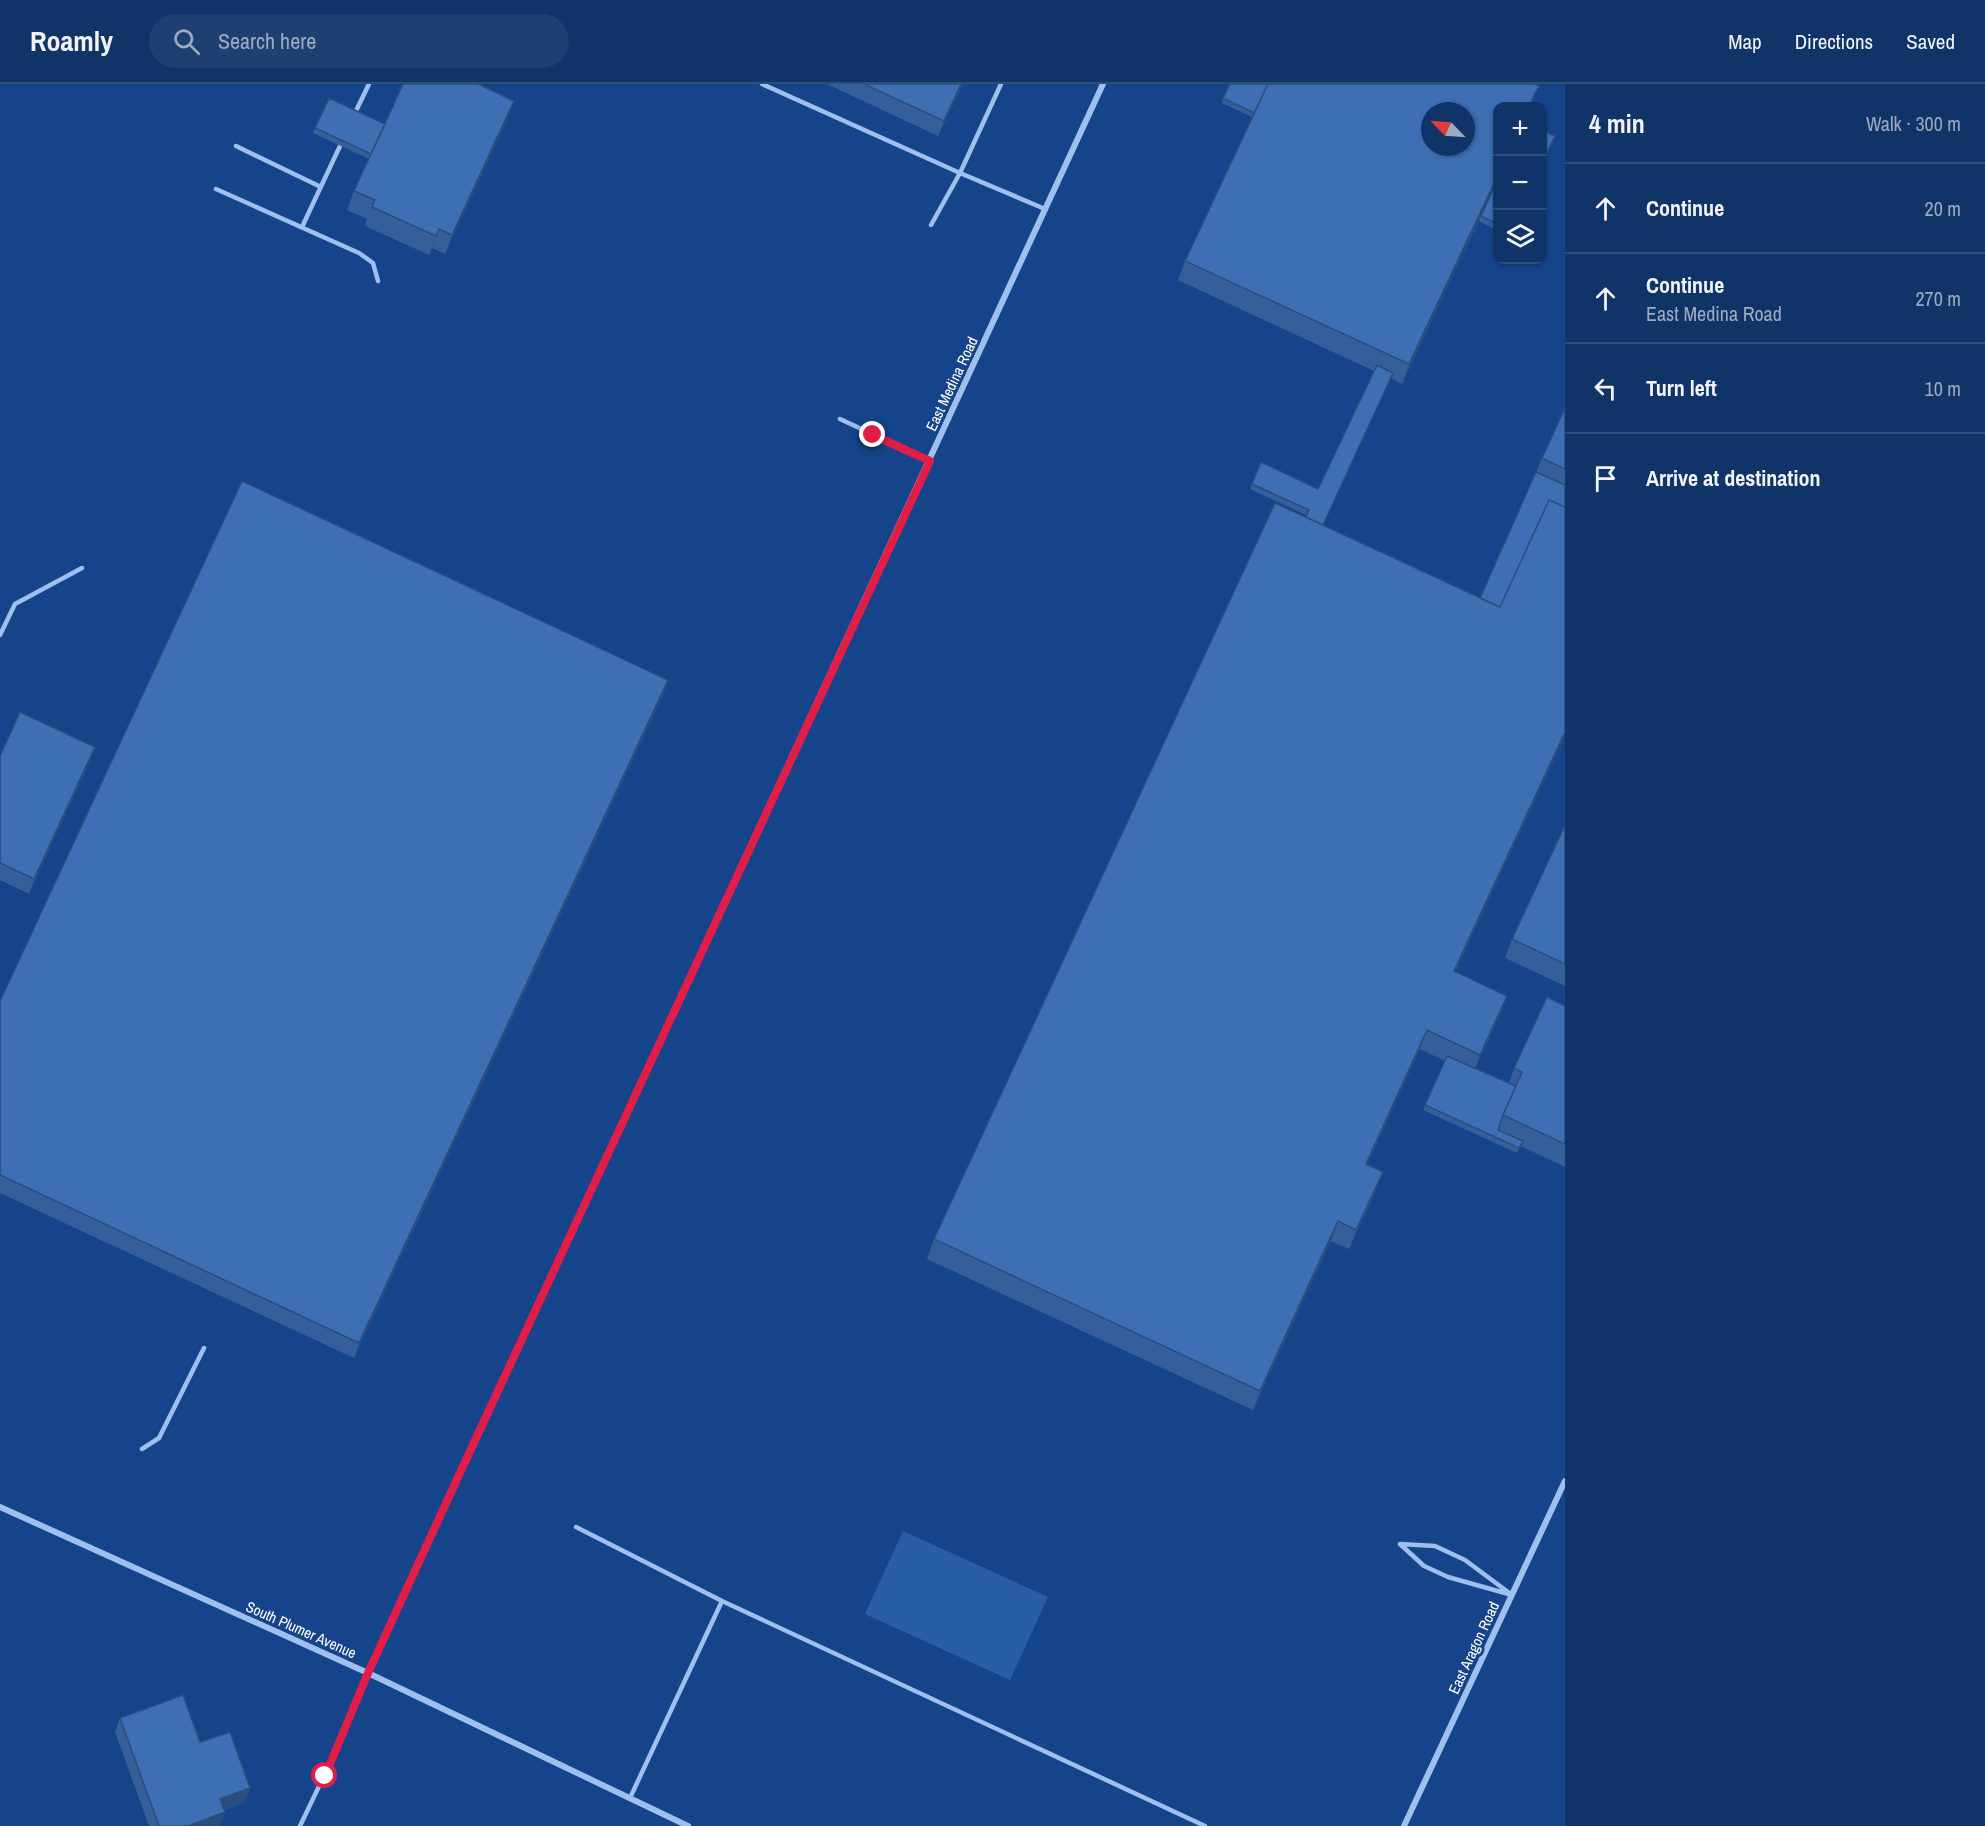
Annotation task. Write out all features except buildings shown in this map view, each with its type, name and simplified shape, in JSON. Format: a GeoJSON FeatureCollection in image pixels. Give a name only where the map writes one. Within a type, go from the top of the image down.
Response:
{"type":"FeatureCollection","features":[{"type":"Feature","properties":{"kind":"street","name":"East Medina Road"},"geometry":{"type":"LineString","coordinates":[[368,1673],[1103,84]]}},
{"type":"Feature","properties":{"kind":"street","name":"East Aragon Road"},"geometry":{"type":"LineString","coordinates":[[1404,1826],[1565,1481]]}},
{"type":"Feature","properties":{"kind":"street","name":"South Plumer Avenue"},"geometry":{"type":"LineString","coordinates":[[0,1507],[368,1673],[688,1826]]}},
{"type":"Feature","properties":{"kind":"lane"},"geometry":{"type":"LineString","coordinates":[[354,115],[369,84]]}},
{"type":"Feature","properties":{"kind":"lane"},"geometry":{"type":"LineString","coordinates":[[762,84],[1045,209]]}},
{"type":"Feature","properties":{"kind":"lane"},"geometry":{"type":"LineString","coordinates":[[931,225],[960,173],[1001,84]]}},
{"type":"Feature","properties":{"kind":"lane"},"geometry":{"type":"LineString","coordinates":[[236,146],[321,187]]}},
{"type":"Feature","properties":{"kind":"lane"},"geometry":{"type":"LineString","coordinates":[[302,228],[340,146]]}},
{"type":"Feature","properties":{"kind":"lane"},"geometry":{"type":"LineString","coordinates":[[216,189],[359,253],[373,263],[378,281]]}},
{"type":"Feature","properties":{"kind":"lane"},"geometry":{"type":"LineString","coordinates":[[840,419],[930,461]]}},
{"type":"Feature","properties":{"kind":"lane"},"geometry":{"type":"LineString","coordinates":[[0,635],[15,604],[82,568]]}},
{"type":"Feature","properties":{"kind":"lane"},"geometry":{"type":"LineString","coordinates":[[142,1449],[159,1438],[204,1348]]}},
{"type":"Feature","properties":{"kind":"lane"},"geometry":{"type":"LineString","coordinates":[[576,1527],[722,1601],[1205,1826]]}},
{"type":"Feature","properties":{"kind":"lane"},"geometry":{"type":"LineString","coordinates":[[1400,1544],[1435,1546],[1466,1560],[1512,1595],[1448,1577],[1424,1566],[1400,1544]]}},
{"type":"Feature","properties":{"kind":"lane"},"geometry":{"type":"LineString","coordinates":[[630,1798],[722,1601]]}},
{"type":"Feature","properties":{"kind":"lane"},"geometry":{"type":"LineString","coordinates":[[300,1826],[334,1755],[368,1673]]}},
{"type":"Feature","properties":{"kind":"shaded area"},"geometry":{"type":"Polygon","coordinates":[[[903,1531],[1048,1597],[1010,1680],[865,1614],[903,1531]]]}},
{"type":"Feature","properties":{"kind":"route"},"geometry":{"type":"LineString","coordinates":[[325,1776],[368,1673],[464,1464],[930,461],[873,435]]}}]}
